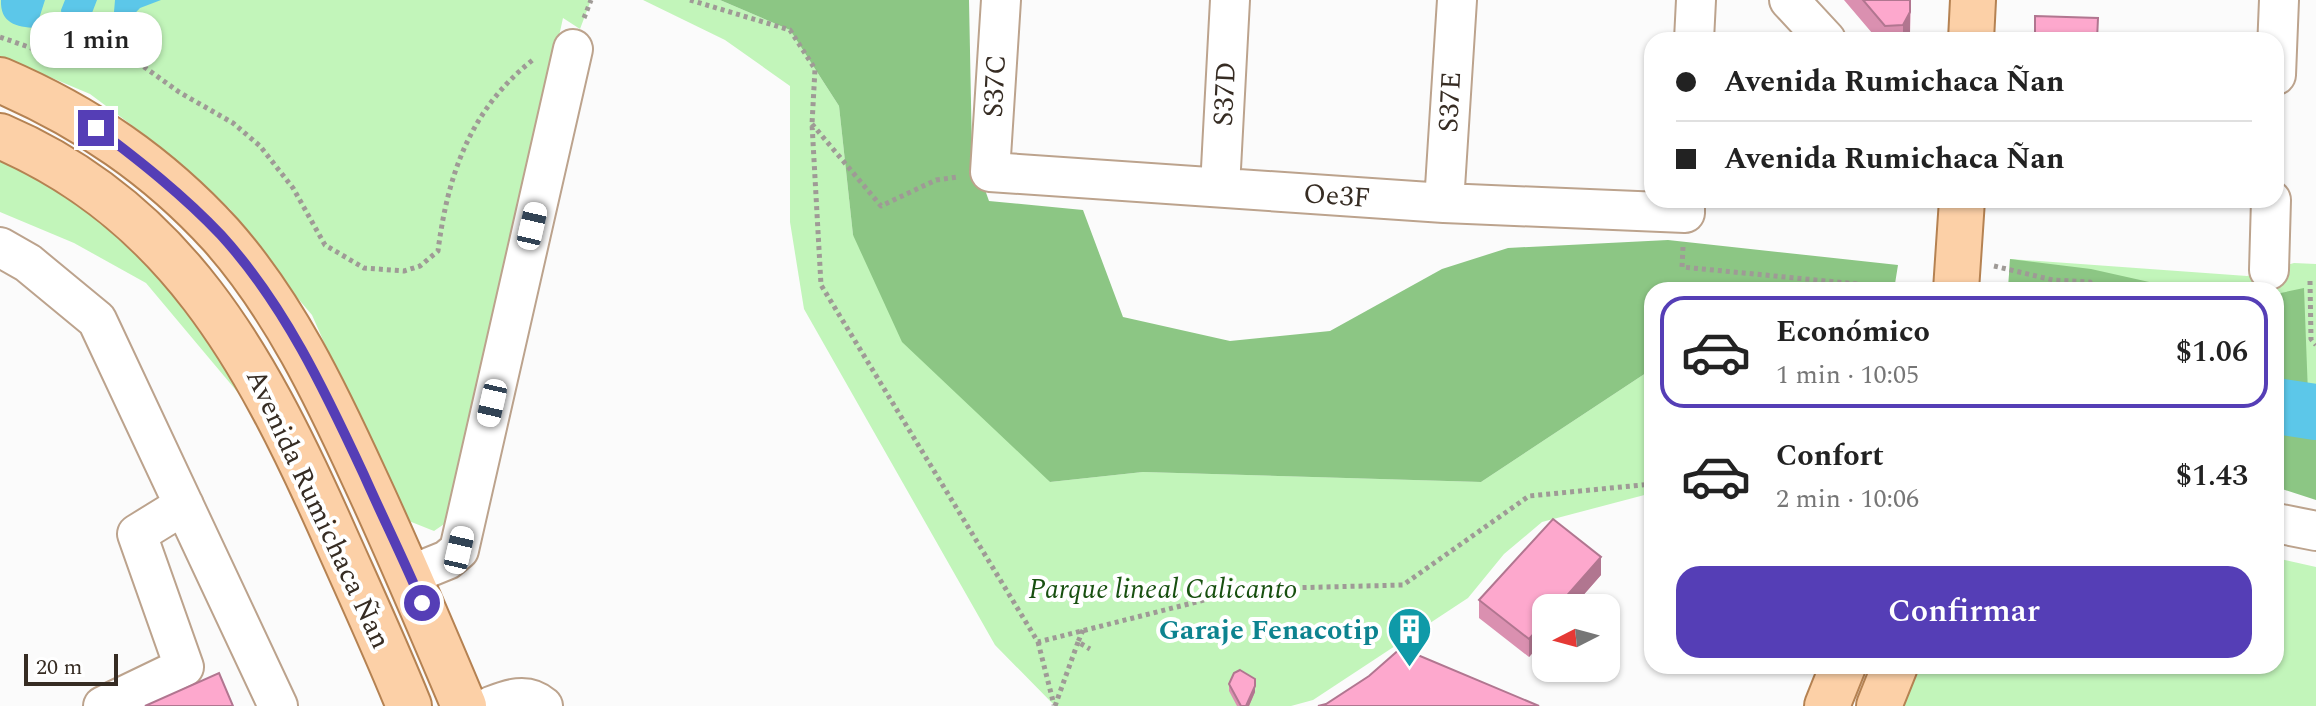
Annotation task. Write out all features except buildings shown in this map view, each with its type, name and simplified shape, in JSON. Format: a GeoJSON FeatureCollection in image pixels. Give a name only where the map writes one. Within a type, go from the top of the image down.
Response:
{"type":"FeatureCollection","features":[{"type":"Feature","properties":{"kind":"main road"},"geometry":{"type":"LineString","coordinates":[[1971,32],[1973,0]]}},
{"type":"Feature","properties":{"kind":"main road","name":"Avenida Rumichaca Ñan"},"geometry":{"type":"LineString","coordinates":[[0,80],[96,128],[143,163],[221,236],[264,291],[300,347],[340,423],[410,575],[464,706]]}},
{"type":"Feature","properties":{"kind":"main road","name":"Avenida Rumichaca Ñan"},"geometry":{"type":"LineString","coordinates":[[0,136],[68,172],[111,203],[183,271],[222,321],[256,373],[294,445],[409,706]]}},
{"type":"Feature","properties":{"kind":"main road"},"geometry":{"type":"LineString","coordinates":[[1957,274],[1961,208]]}},
{"type":"Feature","properties":{"kind":"main road"},"geometry":{"type":"LineString","coordinates":[[1827,706],[1840,674]]}},
{"type":"Feature","properties":{"kind":"main road"},"geometry":{"type":"LineString","coordinates":[[1879,706],[1892,674]]}},
{"type":"Feature","properties":{"kind":"street","name":"S37C"},"geometry":{"type":"LineString","coordinates":[[990,172],[1001,0]]}},
{"type":"Feature","properties":{"kind":"street","name":"S37D"},"geometry":{"type":"LineString","coordinates":[[1220,187],[1230,0]]}},
{"type":"Feature","properties":{"kind":"street","name":"S37E"},"geometry":{"type":"LineString","coordinates":[[1444,203],[1457,0]]}},
{"type":"Feature","properties":{"kind":"street"},"geometry":{"type":"LineString","coordinates":[[1694,32],[1696,0]]}},
{"type":"Feature","properties":{"kind":"street"},"geometry":{"type":"LineString","coordinates":[[1789,0],[1819,32]]}},
{"type":"Feature","properties":{"kind":"street"},"geometry":{"type":"LineString","coordinates":[[2278,32],[2279,0]]}},
{"type":"Feature","properties":{"kind":"street"},"geometry":{"type":"LineString","coordinates":[[410,575],[447,560],[459,550],[573,49]]}},
{"type":"Feature","properties":{"kind":"street","name":"Oe3F"},"geometry":{"type":"LineString","coordinates":[[990,172],[1444,203],[1644,205]]}},
{"type":"Feature","properties":{"kind":"street"},"geometry":{"type":"LineString","coordinates":[[2269,270],[2271,208]]}},
{"type":"Feature","properties":{"kind":"street"},"geometry":{"type":"LineString","coordinates":[[0,247],[28,263],[97,320],[278,706]]}},
{"type":"Feature","properties":{"kind":"street"},"geometry":{"type":"LineString","coordinates":[[103,706],[184,667],[137,534],[184,505]]}},
{"type":"Feature","properties":{"kind":"street"},"geometry":{"type":"LineString","coordinates":[[2284,525],[2316,531]]}},
{"type":"Feature","properties":{"kind":"street"},"geometry":{"type":"LineString","coordinates":[[491,706],[515,697],[536,699],[543,706]]}},
{"type":"Feature","properties":{"kind":"path"},"geometry":{"type":"LineString","coordinates":[[0,37],[40,51],[70,54],[107,47],[140,64],[179,92],[233,123],[260,146],[293,188],[325,245],[364,268],[404,271],[420,266],[438,251],[455,168],[477,119],[526,65],[559,39],[573,49],[591,0]]}},
{"type":"Feature","properties":{"kind":"path"},"geometry":{"type":"LineString","coordinates":[[690,0],[790,30],[815,69],[812,124],[821,285],[1038,642],[1055,706],[1083,630]]}},
{"type":"Feature","properties":{"kind":"path"},"geometry":{"type":"LineString","coordinates":[[812,124],[881,206],[936,180],[990,172]]}},
{"type":"Feature","properties":{"kind":"path"},"geometry":{"type":"LineString","coordinates":[[1685,208],[1682,267],[1837,282]]}},
{"type":"Feature","properties":{"kind":"path"},"geometry":{"type":"LineString","coordinates":[[1957,274],[2090,282]]}},
{"type":"Feature","properties":{"kind":"path"},"geometry":{"type":"LineString","coordinates":[[2310,281],[2311,339],[2316,345]]}},
{"type":"Feature","properties":{"kind":"path"},"geometry":{"type":"LineString","coordinates":[[1038,642],[1083,630],[1111,627],[1248,589],[1403,585],[1529,496],[1644,485]]}},
{"type":"Feature","properties":{"kind":"path"},"geometry":{"type":"LineString","coordinates":[[1078,642],[1090,649]]}},
{"type":"Feature","properties":{"kind":"green space"},"geometry":{"type":"Polygon","coordinates":[[[0,0],[591,0],[580,29],[563,18],[453,518],[434,531],[409,521],[389,490],[312,315],[230,209],[157,144],[90,94],[0,56],[0,0]]]}},
{"type":"Feature","properties":{"kind":"green space","name":"Parque lineal Calicanto"},"geometry":{"type":"Polygon","coordinates":[[[643,0],[720,0],[790,30],[839,106],[853,235],[1050,482],[1143,472],[1481,482],[1644,374],[1644,495],[1542,522],[1504,554],[1468,598],[1313,700],[1291,706],[1055,706],[995,645],[804,309],[790,222],[790,86],[725,40],[643,0]]]}},
{"type":"Feature","properties":{"kind":"green space"},"geometry":{"type":"Polygon","coordinates":[[[720,0],[969,0],[972,153],[989,201],[1083,210],[1123,317],[1230,341],[1330,331],[1442,269],[1508,248],[1668,240],[1898,265],[1895,282],[1644,282],[1644,374],[1481,482],[1143,472],[1050,482],[902,342],[853,235],[839,106],[790,30],[720,0]]]}},
{"type":"Feature","properties":{"kind":"green space"},"geometry":{"type":"Polygon","coordinates":[[[0,161],[66,194],[152,267],[228,359],[245,401],[146,283],[74,243],[0,212],[0,161]]]}},
{"type":"Feature","properties":{"kind":"green space"},"geometry":{"type":"Polygon","coordinates":[[[2010,259],[2247,276],[2294,263],[2316,264],[2316,396],[2284,391],[2284,282],[2009,282],[2010,259]]]}},
{"type":"Feature","properties":{"kind":"green space"},"geometry":{"type":"Polygon","coordinates":[[[2010,259],[2091,269],[2149,282],[2009,282],[2010,259]]]}},
{"type":"Feature","properties":{"kind":"green space"},"geometry":{"type":"Polygon","coordinates":[[[2304,288],[2308,394],[2316,396],[2316,500],[2284,490],[2284,292],[2304,288]]]}},
{"type":"Feature","properties":{"kind":"green space"},"geometry":{"type":"Polygon","coordinates":[[[2284,560],[2316,567],[2316,706],[1902,706],[1915,674],[2284,674],[2284,560]]]}},
{"type":"Feature","properties":{"kind":"water"},"geometry":{"type":"Polygon","coordinates":[[[1,0],[45,0],[36,28],[6,19],[1,0]]]}},
{"type":"Feature","properties":{"kind":"water"},"geometry":{"type":"Polygon","coordinates":[[[65,0],[97,0],[82,39],[74,37],[63,27],[61,10],[65,0]]]}},
{"type":"Feature","properties":{"kind":"water"},"geometry":{"type":"Polygon","coordinates":[[[115,0],[161,0],[140,8],[121,28],[113,24],[115,0]]]}},
{"type":"Feature","properties":{"kind":"waterway"},"geometry":{"type":"LineString","coordinates":[[2284,407],[2316,412]]}},
{"type":"Feature","properties":{"kind":"place","name":"Garaje Fenacotip"},"geometry":{"type":"Point","coordinates":[1410,669]}},
{"type":"Feature","properties":{"kind":"route"},"geometry":{"type":"LineString","coordinates":[[96,128],[184,199],[221,236],[264,291],[300,347],[340,423],[422,603]]}}]}
